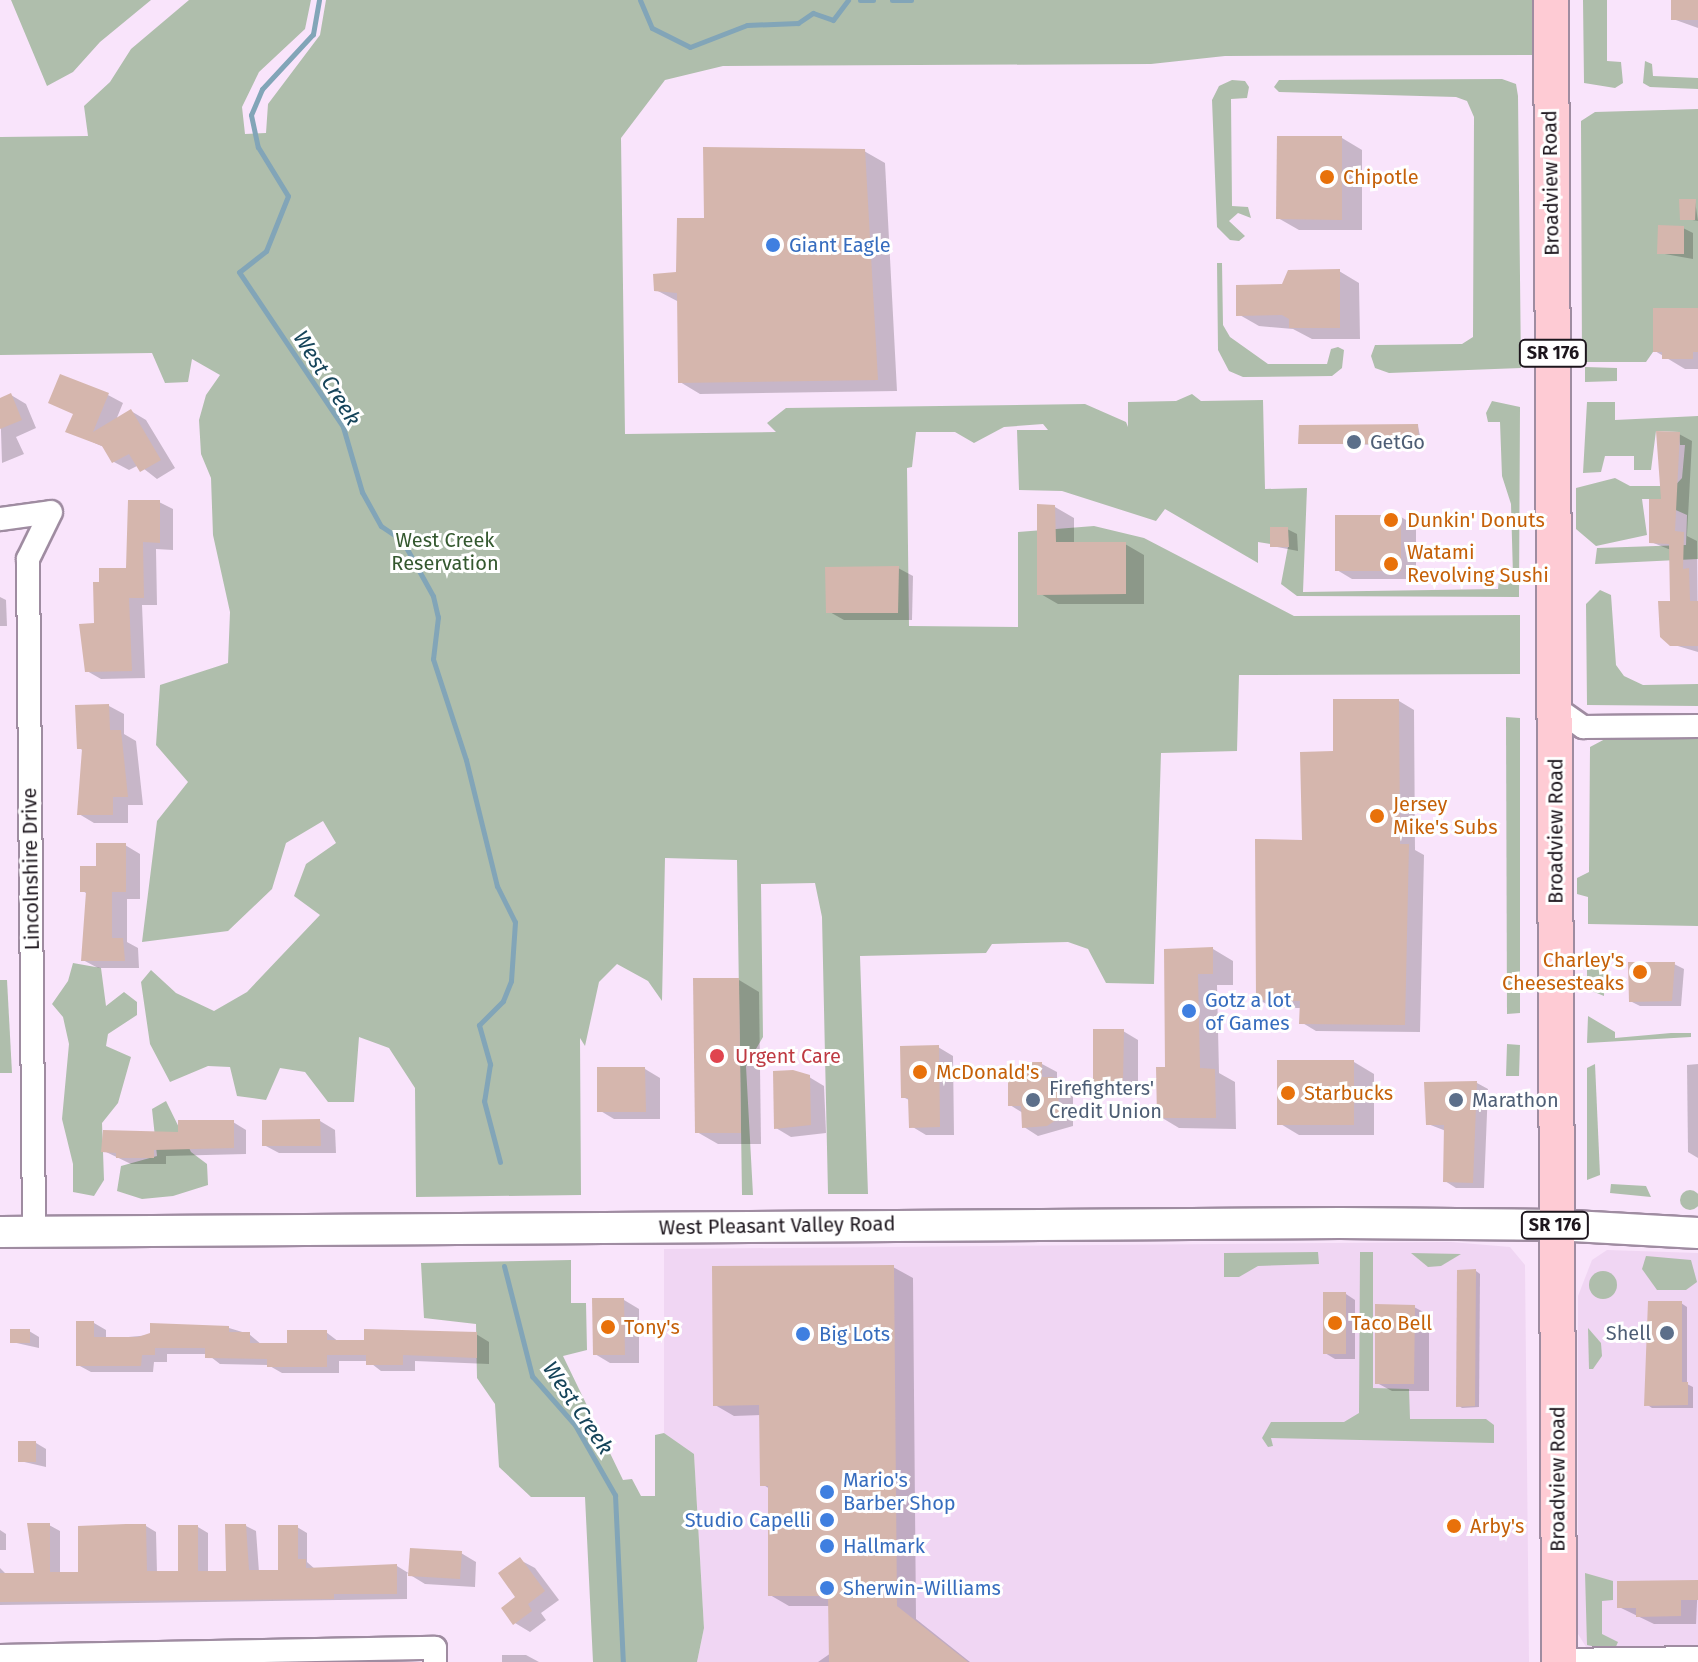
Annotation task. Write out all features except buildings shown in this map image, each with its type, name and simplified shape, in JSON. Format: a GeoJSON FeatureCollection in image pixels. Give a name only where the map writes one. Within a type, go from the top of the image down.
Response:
{"type":"FeatureCollection","features":[{"type":"Feature","properties":{"kind":"main road","name":"Broadview Road"},"geometry":{"type":"LineString","coordinates":[[1551,0],[1559,1661]]}},
{"type":"Feature","properties":{"kind":"main road","name":"West Pleasant Valley Road"},"geometry":{"type":"LineString","coordinates":[[0,1232],[1555,1225],[1698,1233]]}},
{"type":"Feature","properties":{"kind":"street","name":"Lincolnshire Drive"},"geometry":{"type":"LineString","coordinates":[[0,519],[51,512],[28,559],[34,1232]]}},
{"type":"Feature","properties":{"kind":"street"},"geometry":{"type":"LineString","coordinates":[[1553,706],[1583,727],[1698,726]]}},
{"type":"Feature","properties":{"kind":"street"},"geometry":{"type":"LineString","coordinates":[[0,1656],[108,1659],[435,1655]]}},
{"type":"Feature","properties":{"kind":"street"},"geometry":{"type":"LineString","coordinates":[[1559,1661],[1698,1658]]}},
{"type":"Feature","properties":{"kind":"shaded area"},"geometry":{"type":"Polygon","coordinates":[[[1451,1242],[1510,1247],[1525,1265],[1529,1662],[697,1662],[704,1628],[694,1455],[664,1433],[664,1249],[1451,1242]]]}},
{"type":"Feature","properties":{"kind":"shaded area"},"geometry":{"type":"Polygon","coordinates":[[[1607,1250],[1698,1253],[1698,1653],[1588,1650],[1578,1634],[1578,1296],[1592,1260],[1607,1250]]]}},
{"type":"Feature","properties":{"kind":"green space"},"geometry":{"type":"Polygon","coordinates":[[[11,0],[151,0],[100,42],[73,72],[47,86],[11,0]]]}},
{"type":"Feature","properties":{"kind":"green space","name":"West Creek Reservation"},"geometry":{"type":"Polygon","coordinates":[[[189,0],[311,0],[305,29],[259,72],[242,107],[245,134],[266,133],[268,104],[320,35],[326,0],[1553,0],[1553,55],[1225,56],[1151,64],[723,66],[665,80],[621,138],[625,434],[776,432],[767,423],[786,408],[1085,404],[1126,422],[1128,427],[1128,402],[1176,401],[1192,394],[1201,401],[1263,400],[1265,489],[1307,488],[1303,592],[1498,589],[1499,577],[1513,576],[1511,504],[1502,476],[1500,422],[1488,422],[1486,413],[1492,401],[1520,407],[1519,597],[1297,596],[1281,584],[1288,547],[1258,542],[1258,563],[1165,509],[1156,521],[1062,491],[1019,490],[1017,430],[1048,430],[1043,424],[1004,427],[974,443],[955,432],[916,432],[912,467],[907,468],[909,626],[1018,627],[1018,532],[1094,526],[1144,538],[1294,616],[1520,615],[1520,674],[1239,675],[1237,751],[1161,753],[1154,984],[1106,983],[1088,949],[1068,942],[992,944],[986,953],[860,956],[868,1194],[828,1194],[822,917],[815,883],[761,884],[763,1037],[746,1066],[753,1195],[742,1195],[737,860],[665,858],[662,1001],[648,981],[617,964],[599,982],[585,1046],[580,1038],[581,1195],[416,1197],[415,1088],[389,1048],[359,1037],[354,1102],[328,1102],[305,1072],[280,1068],[266,1100],[237,1096],[230,1067],[208,1066],[170,1082],[150,1044],[141,982],[151,970],[176,993],[214,1011],[247,992],[320,915],[294,896],[306,864],[336,843],[323,821],[286,843],[272,889],[228,931],[142,942],[157,821],[188,782],[156,745],[160,685],[228,663],[230,612],[213,535],[211,478],[201,454],[199,420],[206,395],[220,375],[192,359],[188,382],[165,383],[152,353],[0,355],[0,137],[88,136],[84,106],[110,82],[131,49],[189,0]]]}},
{"type":"Feature","properties":{"kind":"green space"},"geometry":{"type":"Polygon","coordinates":[[[1583,0],[1607,0],[1607,61],[1621,62],[1623,83],[1615,88],[1584,83],[1583,0]]]}},
{"type":"Feature","properties":{"kind":"green space"},"geometry":{"type":"Polygon","coordinates":[[[1645,61],[1652,64],[1653,76],[1698,78],[1698,89],[1650,87],[1643,83],[1645,61]]]}},
{"type":"Feature","properties":{"kind":"green space"},"geometry":{"type":"Polygon","coordinates":[[[1502,79],[1516,84],[1518,96],[1521,368],[1389,373],[1375,368],[1371,356],[1375,345],[1462,344],[1473,337],[1474,117],[1467,101],[1456,97],[1279,92],[1274,87],[1279,80],[1502,79]]]}},
{"type":"Feature","properties":{"kind":"green space"},"geometry":{"type":"Polygon","coordinates":[[[1232,80],[1245,81],[1249,87],[1247,98],[1231,99],[1232,206],[1248,207],[1251,218],[1238,213],[1229,221],[1245,236],[1239,241],[1230,240],[1217,227],[1212,100],[1219,86],[1232,80]]]}},
{"type":"Feature","properties":{"kind":"green space"},"geometry":{"type":"Polygon","coordinates":[[[1698,109],[1698,308],[1653,308],[1653,352],[1646,362],[1582,362],[1581,121],[1595,112],[1698,109]]]}},
{"type":"Feature","properties":{"kind":"green space"},"geometry":{"type":"Polygon","coordinates":[[[1217,263],[1222,263],[1223,325],[1230,337],[1268,364],[1327,364],[1331,349],[1338,347],[1344,350],[1342,368],[1332,376],[1243,377],[1229,371],[1218,350],[1217,263]]]}},
{"type":"Feature","properties":{"kind":"green space"},"geometry":{"type":"Polygon","coordinates":[[[1585,367],[1617,368],[1617,381],[1585,382],[1585,367]]]}},
{"type":"Feature","properties":{"kind":"green space"},"geometry":{"type":"Polygon","coordinates":[[[1587,402],[1615,402],[1615,420],[1698,416],[1698,559],[1595,564],[1597,548],[1686,545],[1687,515],[1669,507],[1670,491],[1682,478],[1685,445],[1680,445],[1679,432],[1656,431],[1651,470],[1634,470],[1634,456],[1605,456],[1601,472],[1583,473],[1587,402]]]}},
{"type":"Feature","properties":{"kind":"green space"},"geometry":{"type":"Polygon","coordinates":[[[1615,478],[1630,486],[1661,486],[1661,499],[1642,499],[1647,535],[1596,546],[1576,529],[1576,488],[1615,478]]]}},
{"type":"Feature","properties":{"kind":"green space"},"geometry":{"type":"Polygon","coordinates":[[[1600,590],[1611,595],[1616,665],[1624,676],[1643,685],[1698,684],[1698,706],[1587,705],[1586,604],[1600,590]]]}},
{"type":"Feature","properties":{"kind":"green space"},"geometry":{"type":"Polygon","coordinates":[[[1506,717],[1520,718],[1520,1013],[1507,1014],[1506,717]]]}},
{"type":"Feature","properties":{"kind":"green space"},"geometry":{"type":"Polygon","coordinates":[[[1698,736],[1698,926],[1588,924],[1588,897],[1577,894],[1577,878],[1589,872],[1590,747],[1607,738],[1698,736]]]}},
{"type":"Feature","properties":{"kind":"green space"},"geometry":{"type":"Polygon","coordinates":[[[1587,961],[1605,962],[1604,996],[1587,989],[1587,961]]]}},
{"type":"Feature","properties":{"kind":"green space"},"geometry":{"type":"Polygon","coordinates":[[[73,963],[101,968],[106,1006],[124,992],[137,1002],[137,1015],[108,1034],[106,1046],[131,1057],[118,1103],[102,1123],[104,1180],[94,1196],[73,1192],[73,1164],[62,1119],[69,1044],[63,1017],[52,1004],[68,981],[73,963]]]}},
{"type":"Feature","properties":{"kind":"green space"},"geometry":{"type":"Polygon","coordinates":[[[0,980],[7,980],[12,1073],[0,1073],[0,980]]]}},
{"type":"Feature","properties":{"kind":"green space"},"geometry":{"type":"Polygon","coordinates":[[[1588,1016],[1615,1032],[1615,1038],[1671,1033],[1691,1033],[1691,1037],[1587,1043],[1588,1016]]]}},
{"type":"Feature","properties":{"kind":"green space"},"geometry":{"type":"Polygon","coordinates":[[[1507,1044],[1520,1045],[1519,1076],[1506,1076],[1507,1044]]]}},
{"type":"Feature","properties":{"kind":"green space"},"geometry":{"type":"Polygon","coordinates":[[[1595,1064],[1600,1175],[1587,1180],[1587,1068],[1595,1064]]]}},
{"type":"Feature","properties":{"kind":"green space"},"geometry":{"type":"Polygon","coordinates":[[[166,1101],[191,1152],[207,1164],[208,1185],[173,1196],[142,1199],[117,1191],[121,1166],[157,1156],[152,1109],[166,1101]]]}},
{"type":"Feature","properties":{"kind":"green space"},"geometry":{"type":"Polygon","coordinates":[[[1611,1184],[1646,1186],[1651,1197],[1610,1193],[1611,1184]]]}},
{"type":"Feature","properties":{"kind":"green space"},"geometry":{"type":"Polygon","coordinates":[[[1690,1190],[1697,1193],[1700,1200],[1697,1207],[1690,1210],[1683,1207],[1680,1200],[1683,1193],[1690,1190]]]}},
{"type":"Feature","properties":{"kind":"green space"},"geometry":{"type":"Polygon","coordinates":[[[1318,1252],[1319,1264],[1258,1266],[1239,1277],[1224,1277],[1224,1253],[1318,1252]]]}},
{"type":"Feature","properties":{"kind":"green space"},"geometry":{"type":"Polygon","coordinates":[[[1360,1252],[1373,1252],[1373,1388],[1409,1389],[1410,1419],[1486,1419],[1494,1425],[1494,1443],[1271,1438],[1273,1446],[1268,1447],[1262,1438],[1271,1422],[1344,1422],[1359,1413],[1360,1252]]]}},
{"type":"Feature","properties":{"kind":"green space"},"geometry":{"type":"Polygon","coordinates":[[[1411,1253],[1461,1254],[1441,1266],[1428,1267],[1411,1253]]]}},
{"type":"Feature","properties":{"kind":"green space"},"geometry":{"type":"Polygon","coordinates":[[[1646,1256],[1691,1260],[1697,1282],[1686,1290],[1657,1290],[1642,1269],[1646,1256]]]}},
{"type":"Feature","properties":{"kind":"green space"},"geometry":{"type":"Polygon","coordinates":[[[571,1260],[571,1303],[586,1303],[587,1350],[563,1356],[623,1480],[632,1479],[641,1496],[655,1496],[655,1435],[664,1433],[694,1454],[704,1628],[697,1662],[593,1662],[585,1497],[531,1497],[499,1467],[495,1404],[477,1378],[476,1324],[424,1318],[421,1263],[571,1260]]]}},
{"type":"Feature","properties":{"kind":"green space"},"geometry":{"type":"Polygon","coordinates":[[[1603,1271],[1613,1275],[1617,1285],[1613,1295],[1603,1299],[1593,1295],[1589,1285],[1593,1275],[1603,1271]]]}},
{"type":"Feature","properties":{"kind":"green space"},"geometry":{"type":"Polygon","coordinates":[[[1588,1328],[1601,1343],[1602,1356],[1593,1369],[1589,1369],[1588,1328]]]}},
{"type":"Feature","properties":{"kind":"green space"},"geometry":{"type":"Polygon","coordinates":[[[1585,1573],[1613,1581],[1613,1600],[1602,1601],[1602,1634],[1618,1642],[1614,1651],[1587,1645],[1585,1573]]]}},
{"type":"Feature","properties":{"kind":"waterway","name":"West Creek"},"geometry":{"type":"LineString","coordinates":[[319,0],[313,34],[262,89],[251,115],[258,147],[288,196],[266,251],[239,272],[343,427],[362,492],[381,526],[402,540],[433,596],[438,617],[433,659],[466,760],[497,886],[515,922],[511,981],[503,1001],[479,1025],[490,1064],[484,1101],[500,1162]]}},
{"type":"Feature","properties":{"kind":"waterway"},"geometry":{"type":"LineString","coordinates":[[640,0],[652,28],[690,47],[747,25],[798,23],[813,13],[833,20],[848,0]]}},
{"type":"Feature","properties":{"kind":"waterway"},"geometry":{"type":"LineString","coordinates":[[860,0],[873,0]]}},
{"type":"Feature","properties":{"kind":"waterway"},"geometry":{"type":"LineString","coordinates":[[892,0],[911,0]]}},
{"type":"Feature","properties":{"kind":"waterway","name":"West Creek"},"geometry":{"type":"LineString","coordinates":[[504,1266],[532,1376],[575,1425],[615,1495],[623,1662]]}},
{"type":"Feature","properties":{"kind":"place","name":"Chipotle"},"geometry":{"type":"Point","coordinates":[1327,177]}},
{"type":"Feature","properties":{"kind":"place","name":"Giant Eagle"},"geometry":{"type":"Point","coordinates":[773,245]}},
{"type":"Feature","properties":{"kind":"place","name":"GetGo"},"geometry":{"type":"Point","coordinates":[1354,442]}},
{"type":"Feature","properties":{"kind":"place","name":"Dunkin' Donuts"},"geometry":{"type":"Point","coordinates":[1391,520]}},
{"type":"Feature","properties":{"kind":"place","name":"Watami Revolving Sushi"},"geometry":{"type":"Point","coordinates":[1391,564]}},
{"type":"Feature","properties":{"kind":"place","name":"Jersey Mike's Subs"},"geometry":{"type":"Point","coordinates":[1377,816]}},
{"type":"Feature","properties":{"kind":"place","name":"Charley's Cheesesteaks"},"geometry":{"type":"Point","coordinates":[1640,972]}},
{"type":"Feature","properties":{"kind":"place","name":"Gotz a lot of Games"},"geometry":{"type":"Point","coordinates":[1189,1011]}},
{"type":"Feature","properties":{"kind":"place","name":"Urgent Care"},"geometry":{"type":"Point","coordinates":[717,1056]}},
{"type":"Feature","properties":{"kind":"place","name":"McDonald's"},"geometry":{"type":"Point","coordinates":[920,1072]}},
{"type":"Feature","properties":{"kind":"place","name":"Starbucks"},"geometry":{"type":"Point","coordinates":[1288,1093]}},
{"type":"Feature","properties":{"kind":"place","name":"Firefighters' Credit Union"},"geometry":{"type":"Point","coordinates":[1033,1100]}},
{"type":"Feature","properties":{"kind":"place","name":"Marathon"},"geometry":{"type":"Point","coordinates":[1456,1100]}},
{"type":"Feature","properties":{"kind":"place","name":"Taco Bell"},"geometry":{"type":"Point","coordinates":[1335,1323]}},
{"type":"Feature","properties":{"kind":"place","name":"Tony's"},"geometry":{"type":"Point","coordinates":[608,1327]}},
{"type":"Feature","properties":{"kind":"place","name":"Shell"},"geometry":{"type":"Point","coordinates":[1667,1333]}},
{"type":"Feature","properties":{"kind":"place","name":"Big Lots"},"geometry":{"type":"Point","coordinates":[803,1334]}},
{"type":"Feature","properties":{"kind":"place","name":"Mario's Barber Shop"},"geometry":{"type":"Point","coordinates":[827,1492]}},
{"type":"Feature","properties":{"kind":"place","name":"Studio Capelli"},"geometry":{"type":"Point","coordinates":[827,1520]}},
{"type":"Feature","properties":{"kind":"place","name":"Arby's"},"geometry":{"type":"Point","coordinates":[1454,1526]}},
{"type":"Feature","properties":{"kind":"place","name":"Hallmark"},"geometry":{"type":"Point","coordinates":[827,1546]}},
{"type":"Feature","properties":{"kind":"place","name":"Sherwin-Williams"},"geometry":{"type":"Point","coordinates":[827,1588]}}]}
